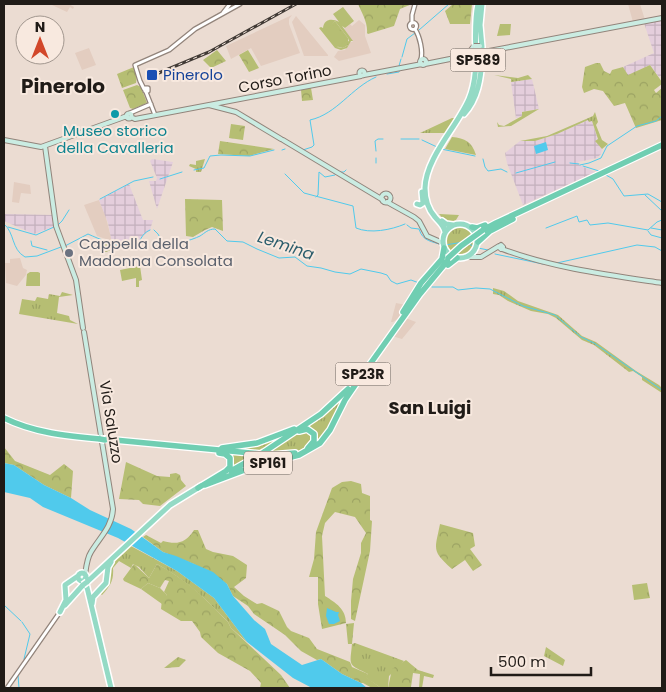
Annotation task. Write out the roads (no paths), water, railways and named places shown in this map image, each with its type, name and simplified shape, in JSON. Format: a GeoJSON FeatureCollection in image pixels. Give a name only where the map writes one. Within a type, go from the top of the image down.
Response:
{"type":"FeatureCollection","features":[{"type":"Feature","properties":{"kind":"highway","name":"SP23R"},"geometry":{"type":"LineString","coordinates":[[4,418],[28,428],[50,433],[255,455],[286,456],[308,449],[328,434],[346,398],[428,280],[461,246],[483,232],[553,197],[662,146]]}},
{"type":"Feature","properties":{"kind":"highway"},"geometry":{"type":"LineString","coordinates":[[472,227],[480,228],[511,212],[553,197]]}},
{"type":"Feature","properties":{"kind":"highway"},"geometry":{"type":"LineString","coordinates":[[478,242],[490,231],[553,197]]}},
{"type":"Feature","properties":{"kind":"highway"},"geometry":{"type":"LineString","coordinates":[[401,319],[412,296],[442,259],[444,246]]}},
{"type":"Feature","properties":{"kind":"highway"},"geometry":{"type":"LineString","coordinates":[[401,319],[451,262],[457,258]]}},
{"type":"Feature","properties":{"kind":"highway","name":"SP23R"},"geometry":{"type":"LineString","coordinates":[[193,448],[227,447],[257,443],[288,432],[314,419],[351,386],[401,319]]}},
{"type":"Feature","properties":{"kind":"highway","name":"SP161"},"geometry":{"type":"LineString","coordinates":[[206,486],[264,452],[314,419]]}},
{"type":"Feature","properties":{"kind":"highway","name":"SP23R"},"geometry":{"type":"LineString","coordinates":[[193,448],[282,455],[306,449],[314,440],[314,434],[309,430],[304,429],[293,434]]}},
{"type":"Feature","properties":{"kind":"highway","name":"SP161"},"geometry":{"type":"LineString","coordinates":[[206,486],[250,468],[299,455],[313,448],[328,434]]}},
{"type":"Feature","properties":{"kind":"highway","name":"SP161"},"geometry":{"type":"LineString","coordinates":[[193,448],[223,454],[228,456],[231,462],[226,471],[198,488]]}},
{"type":"Feature","properties":{"kind":"main road"},"geometry":{"type":"LineString","coordinates":[[463,113],[471,82],[473,18],[479,4]]}},
{"type":"Feature","properties":{"kind":"main road"},"geometry":{"type":"LineString","coordinates":[[463,113],[471,105],[478,90],[481,77],[482,52],[479,4]]}},
{"type":"Feature","properties":{"kind":"main road","name":"SP589"},"geometry":{"type":"LineString","coordinates":[[453,225],[444,223],[436,215],[430,204],[428,195],[430,174],[441,149],[463,113],[472,92],[475,76],[475,25],[479,4]]}},
{"type":"Feature","properties":{"kind":"main road"},"geometry":{"type":"LineString","coordinates":[[472,48],[482,52],[489,51],[661,18]]}},
{"type":"Feature","properties":{"kind":"main road"},"geometry":{"type":"LineString","coordinates":[[465,56],[472,48]]}},
{"type":"Feature","properties":{"kind":"main road","name":"Corso Torino"},"geometry":{"type":"LineString","coordinates":[[45,146],[121,116],[129,115],[135,119],[415,65],[424,61],[465,56],[472,58],[482,52]]}},
{"type":"Feature","properties":{"kind":"main road"},"geometry":{"type":"LineString","coordinates":[[208,105],[239,114],[377,198],[385,199],[415,218],[425,234],[444,246],[450,254],[457,258],[475,254],[481,257],[501,247],[519,256],[574,268],[662,283]]}},
{"type":"Feature","properties":{"kind":"main road","name":"SP589"},"geometry":{"type":"LineString","coordinates":[[444,234],[444,226],[429,207],[425,192],[428,174],[463,113]]}},
{"type":"Feature","properties":{"kind":"main road"},"geometry":{"type":"LineString","coordinates":[[4,140],[46,151]]}},
{"type":"Feature","properties":{"kind":"main road"},"geometry":{"type":"LineString","coordinates":[[30,146],[45,146]]}},
{"type":"Feature","properties":{"kind":"main road","name":"Via Saluzzo"},"geometry":{"type":"LineString","coordinates":[[45,146],[56,226],[76,280],[112,498],[112,517],[103,537],[91,553],[84,580]]}},
{"type":"Feature","properties":{"kind":"main road"},"geometry":{"type":"LineString","coordinates":[[417,204],[420,205],[422,203],[422,184],[428,166],[441,149]]}},
{"type":"Feature","properties":{"kind":"main road"},"geometry":{"type":"LineString","coordinates":[[434,239],[444,234],[453,225],[462,223],[472,227],[477,235],[478,242],[475,254]]}},
{"type":"Feature","properties":{"kind":"main road"},"geometry":{"type":"LineString","coordinates":[[444,234],[444,246]]}},
{"type":"Feature","properties":{"kind":"main road"},"geometry":{"type":"LineString","coordinates":[[183,496],[206,486]]}},
{"type":"Feature","properties":{"kind":"main road","name":"SP161"},"geometry":{"type":"LineString","coordinates":[[60,612],[84,580],[121,550],[170,505],[198,488],[206,486]]}},
{"type":"Feature","properties":{"kind":"main road"},"geometry":{"type":"LineString","coordinates":[[93,595],[106,583],[108,579],[108,565],[121,550]]}},
{"type":"Feature","properties":{"kind":"main road"},"geometry":{"type":"LineString","coordinates":[[60,612],[66,600],[65,590],[67,582],[84,580],[99,574],[105,574],[108,579]]}},
{"type":"Feature","properties":{"kind":"main road"},"geometry":{"type":"LineString","coordinates":[[65,590],[71,593],[84,580]]}},
{"type":"Feature","properties":{"kind":"main road"},"geometry":{"type":"LineString","coordinates":[[84,580],[93,595],[92,606],[111,688]]}},
{"type":"Feature","properties":{"kind":"street"},"geometry":{"type":"LineString","coordinates":[[223,13],[230,4]]}},
{"type":"Feature","properties":{"kind":"street"},"geometry":{"type":"LineString","coordinates":[[155,115],[135,65],[169,50],[195,29],[240,4]]}},
{"type":"Feature","properties":{"kind":"street"},"geometry":{"type":"LineString","coordinates":[[416,4],[412,15],[412,23],[416,26],[415,29],[418,33],[424,61]]}},
{"type":"Feature","properties":{"kind":"street"},"geometry":{"type":"LineString","coordinates":[[129,115],[151,104]]}},
{"type":"Feature","properties":{"kind":"street","name":"SP161"},"geometry":{"type":"LineString","coordinates":[[7,688],[60,612]]}},
{"type":"Feature","properties":{"kind":"water"},"geometry":{"type":"Polygon","coordinates":[[[546,142],[548,150],[536,154],[534,146],[546,142]]]}},
{"type":"Feature","properties":{"kind":"water"},"geometry":{"type":"Polygon","coordinates":[[[4,463],[14,465],[44,485],[90,510],[131,529],[163,552],[213,572],[227,584],[233,596],[254,620],[265,629],[271,644],[302,665],[321,659],[367,688],[312,688],[293,678],[247,642],[214,598],[177,571],[118,538],[43,507],[30,498],[4,492],[4,463]]]}},
{"type":"Feature","properties":{"kind":"water"},"geometry":{"type":"Polygon","coordinates":[[[327,608],[339,612],[340,621],[329,624],[326,616],[327,608]]]}},
{"type":"Feature","properties":{"kind":"waterway"},"geometry":{"type":"LineString","coordinates":[[419,30],[449,4]]}},
{"type":"Feature","properties":{"kind":"waterway"},"geometry":{"type":"LineString","coordinates":[[402,57],[407,39],[415,33]]}},
{"type":"Feature","properties":{"kind":"waterway"},"geometry":{"type":"LineString","coordinates":[[399,66],[401,59]]}},
{"type":"Feature","properties":{"kind":"waterway"},"geometry":{"type":"LineString","coordinates":[[387,74],[399,72],[400,70]]}},
{"type":"Feature","properties":{"kind":"waterway"},"geometry":{"type":"LineString","coordinates":[[303,150],[314,145],[310,120],[320,117],[336,107],[376,77]]}},
{"type":"Feature","properties":{"kind":"waterway"},"geometry":{"type":"LineString","coordinates":[[580,165],[601,158],[607,146],[637,126],[656,121],[662,116]]}},
{"type":"Feature","properties":{"kind":"waterway"},"geometry":{"type":"LineString","coordinates":[[376,151],[375,141],[383,139]]}},
{"type":"Feature","properties":{"kind":"waterway"},"geometry":{"type":"LineString","coordinates":[[401,139],[419,139]]}},
{"type":"Feature","properties":{"kind":"waterway"},"geometry":{"type":"LineString","coordinates":[[422,140],[437,147]]}},
{"type":"Feature","properties":{"kind":"waterway"},"geometry":{"type":"LineString","coordinates":[[441,149],[475,156]]}},
{"type":"Feature","properties":{"kind":"waterway"},"geometry":{"type":"LineString","coordinates":[[194,170],[204,168],[210,156],[250,156],[274,150]]}},
{"type":"Feature","properties":{"kind":"waterway"},"geometry":{"type":"LineString","coordinates":[[376,158],[376,163]]}},
{"type":"Feature","properties":{"kind":"waterway"},"geometry":{"type":"LineString","coordinates":[[483,159],[488,171],[501,169],[507,172]]}},
{"type":"Feature","properties":{"kind":"waterway"},"geometry":{"type":"LineString","coordinates":[[516,173],[555,162]]}},
{"type":"Feature","properties":{"kind":"waterway"},"geometry":{"type":"LineString","coordinates":[[570,163],[579,164]]}},
{"type":"Feature","properties":{"kind":"waterway"},"geometry":{"type":"LineString","coordinates":[[583,166],[599,171]]}},
{"type":"Feature","properties":{"kind":"waterway"},"geometry":{"type":"LineString","coordinates":[[340,172],[346,170]]}},
{"type":"Feature","properties":{"kind":"waterway"},"geometry":{"type":"LineString","coordinates":[[160,179],[182,172]]}},
{"type":"Feature","properties":{"kind":"waterway"},"geometry":{"type":"LineString","coordinates":[[316,197],[318,195],[319,172],[325,177],[337,173]]}},
{"type":"Feature","properties":{"kind":"waterway"},"geometry":{"type":"LineString","coordinates":[[285,174],[304,193],[353,206],[356,228],[368,231],[393,228],[405,224]]}},
{"type":"Feature","properties":{"kind":"waterway"},"geometry":{"type":"LineString","coordinates":[[606,175],[613,179],[624,196],[648,194],[662,202]]}},
{"type":"Feature","properties":{"kind":"waterway"},"geometry":{"type":"LineString","coordinates":[[100,199],[134,181],[153,177]]}},
{"type":"Feature","properties":{"kind":"waterway"},"geometry":{"type":"LineString","coordinates":[[645,195],[662,211]]}},
{"type":"Feature","properties":{"kind":"waterway"},"geometry":{"type":"LineString","coordinates":[[58,225],[69,210]]}},
{"type":"Feature","properties":{"kind":"waterway"},"geometry":{"type":"LineString","coordinates":[[546,228],[577,216],[579,222],[587,220],[590,225],[608,223],[648,230],[662,220]]}},
{"type":"Feature","properties":{"kind":"waterway","name":"Lemina"},"geometry":{"type":"LineString","coordinates":[[4,224],[10,232],[17,250],[25,257],[37,256],[61,247]]}},
{"type":"Feature","properties":{"kind":"waterway"},"geometry":{"type":"LineString","coordinates":[[407,225],[411,228],[419,229],[428,240],[442,245]]}},
{"type":"Feature","properties":{"kind":"waterway"},"geometry":{"type":"LineString","coordinates":[[8,227],[36,235],[54,227]]}},
{"type":"Feature","properties":{"kind":"waterway"},"geometry":{"type":"LineString","coordinates":[[651,228],[662,230]]}},
{"type":"Feature","properties":{"kind":"waterway","name":"Lemina"},"geometry":{"type":"LineString","coordinates":[[154,230],[163,243],[171,244],[192,239],[208,230],[215,229],[227,241],[243,242],[279,258],[295,257],[307,266],[350,274],[361,269],[387,275],[391,281],[397,284],[411,280],[419,283]]}},
{"type":"Feature","properties":{"kind":"waterway","name":"Lemina"},"geometry":{"type":"LineString","coordinates":[[65,246],[88,234],[111,244],[130,248],[134,247],[144,234],[150,230]]}},
{"type":"Feature","properties":{"kind":"waterway"},"geometry":{"type":"LineString","coordinates":[[648,231],[651,235],[662,238]]}},
{"type":"Feature","properties":{"kind":"waterway"},"geometry":{"type":"LineString","coordinates":[[31,241],[32,246],[47,250]]}},
{"type":"Feature","properties":{"kind":"waterway"},"geometry":{"type":"LineString","coordinates":[[445,245],[464,242]]}},
{"type":"Feature","properties":{"kind":"waterway"},"geometry":{"type":"LineString","coordinates":[[467,243],[475,247]]}},
{"type":"Feature","properties":{"kind":"waterway"},"geometry":{"type":"LineString","coordinates":[[557,263],[637,245],[655,247],[662,251]]}},
{"type":"Feature","properties":{"kind":"waterway"},"geometry":{"type":"LineString","coordinates":[[478,248],[488,250]]}},
{"type":"Feature","properties":{"kind":"waterway"},"geometry":{"type":"LineString","coordinates":[[495,254],[543,264]]}},
{"type":"Feature","properties":{"kind":"waterway","name":"Lemina"},"geometry":{"type":"LineString","coordinates":[[432,287],[453,287],[458,290],[490,289],[523,306],[555,315],[581,337],[594,343],[662,390]]}},
{"type":"Feature","properties":{"kind":"waterway"},"geometry":{"type":"LineString","coordinates":[[4,605],[21,621]]}},
{"type":"Feature","properties":{"kind":"waterway"},"geometry":{"type":"LineString","coordinates":[[22,622],[30,634],[24,659]]}},
{"type":"Feature","properties":{"kind":"waterway"},"geometry":{"type":"LineString","coordinates":[[18,675],[19,688]]}},
{"type":"Feature","properties":{"kind":"railway"},"geometry":{"type":"LineString","coordinates":[[149,77],[209,52],[296,4]]}},
{"type":"Feature","properties":{"kind":"place","name":"Pinerolo"},"geometry":{"type":"Point","coordinates":[152,75]}},
{"type":"Feature","properties":{"kind":"place","name":"Museo storico della Cavalleria"},"geometry":{"type":"Point","coordinates":[115,114]}},
{"type":"Feature","properties":{"kind":"place","name":"Cappella della Madonna Consolata"},"geometry":{"type":"Point","coordinates":[69,253]}},
{"type":"Feature","properties":{"kind":"district","name":"Pinerolo"},"geometry":{"type":"Point","coordinates":[63,86]}},
{"type":"Feature","properties":{"kind":"district","name":"San Luigi"},"geometry":{"type":"Point","coordinates":[430,408]}}]}
